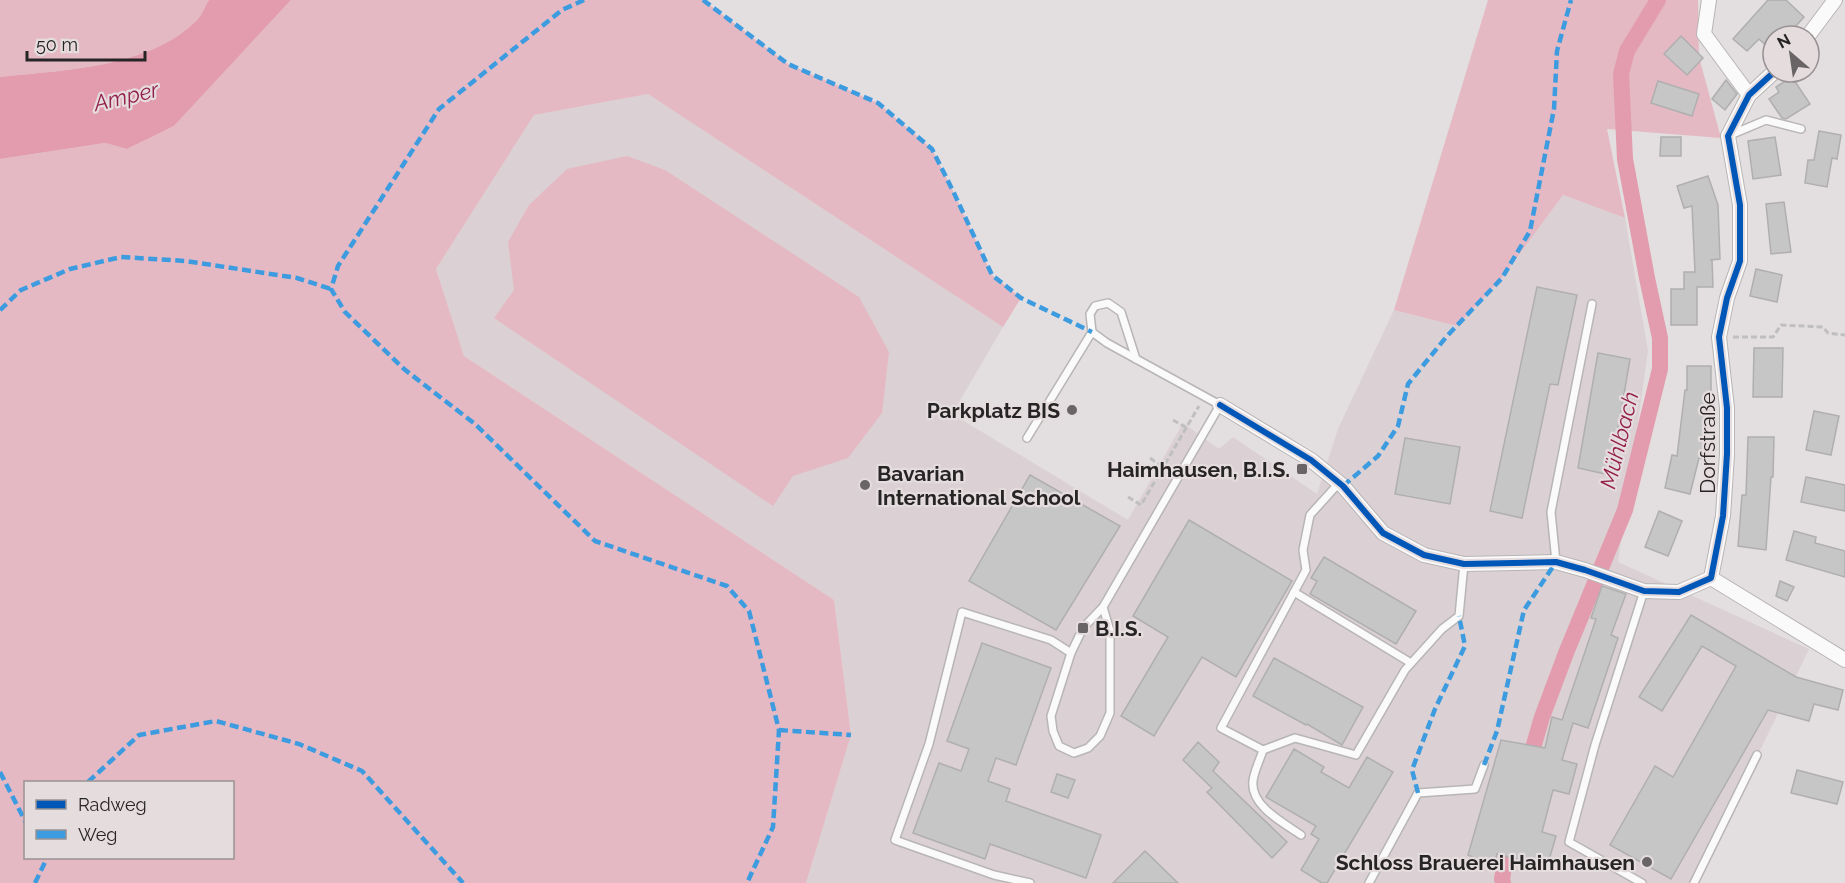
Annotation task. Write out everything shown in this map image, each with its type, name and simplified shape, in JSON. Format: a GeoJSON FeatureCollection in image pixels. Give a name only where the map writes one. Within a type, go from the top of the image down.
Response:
{"type":"FeatureCollection","features":[{"type":"Feature","properties":{"kind":"street"},"geometry":{"type":"LineString","coordinates":[[1709,0],[1704,34],[1749,96]]}},
{"type":"Feature","properties":{"kind":"street"},"geometry":{"type":"LineString","coordinates":[[1817,24],[1835,0]]}},
{"type":"Feature","properties":{"kind":"street"},"geometry":{"type":"LineString","coordinates":[[1728,136],[1749,96],[1762,84]]}},
{"type":"Feature","properties":{"kind":"street","name":"Dorfstraße"},"geometry":{"type":"LineString","coordinates":[[1711,578],[1723,516],[1727,454],[1727,408],[1719,337],[1727,298],[1740,261],[1740,205],[1728,136]]}},
{"type":"Feature","properties":{"kind":"street"},"geometry":{"type":"LineString","coordinates":[[1220,405],[1311,460],[1339,483],[1383,533],[1424,555],[1464,564],[1556,562],[1644,591],[1679,592],[1711,578],[1845,660]]}},
{"type":"Feature","properties":{"kind":"lane"},"geometry":{"type":"LineString","coordinates":[[1728,136],[1766,120],[1801,129]]}},
{"type":"Feature","properties":{"kind":"lane"},"geometry":{"type":"LineString","coordinates":[[1028,438],[1092,332],[1090,314],[1095,306],[1108,303],[1121,312],[1136,359]]}},
{"type":"Feature","properties":{"kind":"lane"},"geometry":{"type":"LineString","coordinates":[[1556,562],[1551,512],[1592,304]]}},
{"type":"Feature","properties":{"kind":"lane"},"geometry":{"type":"LineString","coordinates":[[1092,332],[1220,405],[1103,607],[1083,628],[1071,653],[1051,716],[1053,731],[1059,746],[1074,753],[1088,748],[1101,736],[1110,714],[1110,631],[1103,607]]}},
{"type":"Feature","properties":{"kind":"lane"},"geometry":{"type":"LineString","coordinates":[[1339,483],[1310,515],[1303,550],[1306,570],[1221,728],[1263,750],[1295,738],[1356,755],[1405,670],[1442,629],[1459,616],[1464,564]]}},
{"type":"Feature","properties":{"kind":"lane"},"geometry":{"type":"LineString","coordinates":[[1642,883],[1569,842],[1595,745],[1644,591]]}},
{"type":"Feature","properties":{"kind":"lane"},"geometry":{"type":"LineString","coordinates":[[1294,592],[1411,663]]}},
{"type":"Feature","properties":{"kind":"lane"},"geometry":{"type":"LineString","coordinates":[[1030,883],[994,874],[895,840],[929,744],[962,612],[1051,640],[1071,653]]}},
{"type":"Feature","properties":{"kind":"lane"},"geometry":{"type":"LineString","coordinates":[[1263,750],[1253,783],[1256,795],[1263,807],[1300,835]]}},
{"type":"Feature","properties":{"kind":"lane"},"geometry":{"type":"LineString","coordinates":[[1694,883],[1758,754]]}},
{"type":"Feature","properties":{"kind":"lane"},"geometry":{"type":"LineString","coordinates":[[1369,883],[1418,793],[1475,789],[1484,765]]}},
{"type":"Feature","properties":{"kind":"path"},"geometry":{"type":"LineString","coordinates":[[1719,337],[1773,337],[1781,325],[1823,327],[1828,333],[1845,335]]}},
{"type":"Feature","properties":{"kind":"path"},"geometry":{"type":"LineString","coordinates":[[1128,496],[1141,505],[1204,397]]}},
{"type":"Feature","properties":{"kind":"path"},"geometry":{"type":"LineString","coordinates":[[1173,420],[1186,428]]}},
{"type":"Feature","properties":{"kind":"path"},"geometry":{"type":"LineString","coordinates":[[1150,459],[1163,467]]}},
{"type":"Feature","properties":{"kind":"shaded area"},"geometry":{"type":"Polygon","coordinates":[[[0,0],[209,0],[197,20],[178,36],[131,57],[78,69],[0,77],[0,0]]]}},
{"type":"Feature","properties":{"kind":"shaded area"},"geometry":{"type":"Polygon","coordinates":[[[291,0],[703,0],[788,64],[878,103],[932,149],[992,275],[1021,298],[1003,327],[648,94],[534,115],[436,269],[464,356],[834,600],[851,735],[806,883],[0,883],[0,159],[105,143],[127,149],[174,126],[291,0]]]}},
{"type":"Feature","properties":{"kind":"shaded area"},"geometry":{"type":"Polygon","coordinates":[[[1488,0],[1698,0],[1699,57],[1721,138],[1607,129],[1625,218],[1563,195],[1502,278],[1457,326],[1394,310],[1488,0]]]}},
{"type":"Feature","properties":{"kind":"shaded area"},"geometry":{"type":"Polygon","coordinates":[[[648,94],[1003,327],[952,414],[1128,520],[1183,423],[1219,449],[1233,437],[1317,494],[1338,429],[1394,310],[1457,326],[1502,278],[1563,195],[1625,218],[1648,351],[1618,562],[1809,649],[1696,883],[806,883],[851,735],[834,600],[464,356],[436,269],[534,115],[648,94]]]}},
{"type":"Feature","properties":{"kind":"shaded area"},"geometry":{"type":"Polygon","coordinates":[[[627,156],[665,170],[859,297],[889,352],[882,413],[848,458],[793,476],[773,506],[494,318],[514,290],[508,242],[529,205],[567,169],[627,156]]]}},
{"type":"Feature","properties":{"kind":"water","name":"Amper"},"geometry":{"type":"Polygon","coordinates":[[[209,0],[291,0],[174,126],[127,149],[105,143],[0,159],[0,77],[78,69],[131,57],[178,36],[197,20],[209,0]]]}},
{"type":"Feature","properties":{"kind":"building"},"geometry":{"type":"Polygon","coordinates":[[[1768,0],[1786,0],[1804,17],[1798,24],[1761,24],[1761,41],[1759,39],[1747,51],[1733,39],[1768,0]]]}},
{"type":"Feature","properties":{"kind":"building"},"geometry":{"type":"Polygon","coordinates":[[[1681,36],[1703,58],[1687,75],[1664,54],[1681,36]]]}},
{"type":"Feature","properties":{"kind":"building"},"geometry":{"type":"Polygon","coordinates":[[[1726,80],[1737,94],[1725,110],[1712,99],[1726,80]]]}},
{"type":"Feature","properties":{"kind":"building"},"geometry":{"type":"Polygon","coordinates":[[[1658,81],[1699,94],[1692,116],[1651,103],[1658,81]]]}},
{"type":"Feature","properties":{"kind":"building"},"geometry":{"type":"Polygon","coordinates":[[[1781,84],[1797,84],[1810,104],[1786,119],[1782,118],[1769,99],[1779,92],[1776,87],[1781,84]]]}},
{"type":"Feature","properties":{"kind":"building"},"geometry":{"type":"Polygon","coordinates":[[[1819,131],[1841,135],[1837,159],[1832,158],[1827,187],[1805,183],[1808,160],[1814,160],[1819,131]]]}},
{"type":"Feature","properties":{"kind":"building"},"geometry":{"type":"Polygon","coordinates":[[[1661,137],[1681,137],[1681,156],[1660,156],[1661,137]]]}},
{"type":"Feature","properties":{"kind":"building"},"geometry":{"type":"Polygon","coordinates":[[[1775,137],[1781,175],[1753,179],[1748,141],[1775,137]]]}},
{"type":"Feature","properties":{"kind":"building"},"geometry":{"type":"Polygon","coordinates":[[[1708,176],[1718,205],[1720,259],[1710,260],[1712,260],[1713,287],[1697,287],[1697,325],[1671,325],[1671,289],[1684,289],[1684,272],[1695,272],[1692,206],[1684,208],[1677,186],[1708,176]]]}},
{"type":"Feature","properties":{"kind":"building"},"geometry":{"type":"Polygon","coordinates":[[[1784,202],[1791,252],[1771,254],[1766,204],[1784,202]]]}},
{"type":"Feature","properties":{"kind":"building"},"geometry":{"type":"Polygon","coordinates":[[[1756,269],[1782,275],[1777,302],[1750,296],[1756,269]]]}},
{"type":"Feature","properties":{"kind":"building"},"geometry":{"type":"Polygon","coordinates":[[[1537,287],[1577,295],[1558,385],[1550,384],[1522,518],[1490,511],[1537,287]]]}},
{"type":"Feature","properties":{"kind":"building"},"geometry":{"type":"Polygon","coordinates":[[[1754,348],[1783,348],[1782,397],[1753,397],[1754,348]]]}},
{"type":"Feature","properties":{"kind":"building"},"geometry":{"type":"Polygon","coordinates":[[[1598,353],[1630,359],[1610,475],[1578,468],[1598,353]]]}},
{"type":"Feature","properties":{"kind":"building"},"geometry":{"type":"Polygon","coordinates":[[[1687,366],[1711,366],[1711,394],[1705,444],[1710,445],[1706,460],[1699,458],[1690,494],[1665,488],[1672,455],[1677,456],[1685,390],[1687,390],[1687,366]]]}},
{"type":"Feature","properties":{"kind":"building"},"geometry":{"type":"Polygon","coordinates":[[[1814,411],[1839,416],[1831,455],[1806,450],[1814,411]]]}},
{"type":"Feature","properties":{"kind":"building"},"geometry":{"type":"Polygon","coordinates":[[[1748,437],[1774,437],[1773,477],[1771,477],[1766,550],[1738,546],[1742,495],[1746,495],[1748,437]]]}},
{"type":"Feature","properties":{"kind":"building"},"geometry":{"type":"Polygon","coordinates":[[[1405,438],[1460,447],[1450,504],[1395,494],[1405,438]]]}},
{"type":"Feature","properties":{"kind":"building"},"geometry":{"type":"Polygon","coordinates":[[[1030,475],[1120,526],[1056,630],[969,581],[1030,475]]]}},
{"type":"Feature","properties":{"kind":"building"},"geometry":{"type":"Polygon","coordinates":[[[1806,477],[1845,485],[1845,511],[1801,502],[1806,477]]]}},
{"type":"Feature","properties":{"kind":"building"},"geometry":{"type":"Polygon","coordinates":[[[1659,511],[1682,521],[1668,556],[1645,547],[1659,511]]]}},
{"type":"Feature","properties":{"kind":"building"},"geometry":{"type":"Polygon","coordinates":[[[1189,520],[1292,581],[1236,677],[1202,657],[1154,736],[1121,716],[1168,637],[1133,616],[1189,520]]]}},
{"type":"Feature","properties":{"kind":"building"},"geometry":{"type":"Polygon","coordinates":[[[1794,531],[1816,537],[1815,543],[1845,551],[1845,577],[1786,560],[1794,531]]]}},
{"type":"Feature","properties":{"kind":"building"},"geometry":{"type":"Polygon","coordinates":[[[1324,557],[1416,611],[1396,644],[1310,594],[1317,581],[1311,578],[1324,557]]]}},
{"type":"Feature","properties":{"kind":"building"},"geometry":{"type":"Polygon","coordinates":[[[1780,581],[1794,587],[1787,601],[1776,596],[1780,581]]]}},
{"type":"Feature","properties":{"kind":"building"},"geometry":{"type":"Polygon","coordinates":[[[1602,586],[1626,594],[1611,635],[1618,638],[1588,728],[1573,723],[1562,760],[1577,764],[1569,794],[1553,790],[1542,832],[1556,836],[1547,867],[1497,854],[1494,867],[1468,855],[1501,740],[1545,748],[1552,717],[1562,720],[1596,619],[1591,618],[1602,586]]]}},
{"type":"Feature","properties":{"kind":"building"},"geometry":{"type":"Polygon","coordinates":[[[1691,615],[1796,677],[1843,690],[1838,710],[1814,704],[1809,721],[1768,710],[1671,879],[1610,845],[1655,766],[1673,777],[1736,666],[1702,646],[1662,711],[1639,697],[1691,615]]]}},
{"type":"Feature","properties":{"kind":"building"},"geometry":{"type":"Polygon","coordinates":[[[982,643],[1051,668],[1016,765],[996,758],[988,781],[1010,789],[1006,801],[1101,835],[1086,878],[990,844],[985,859],[913,833],[939,763],[961,771],[969,749],[947,741],[982,643]]]}},
{"type":"Feature","properties":{"kind":"building"},"geometry":{"type":"Polygon","coordinates":[[[1274,658],[1363,707],[1342,745],[1253,696],[1274,658]]]}},
{"type":"Feature","properties":{"kind":"building"},"geometry":{"type":"Polygon","coordinates":[[[1198,742],[1219,762],[1213,771],[1287,842],[1272,858],[1207,792],[1212,788],[1183,760],[1198,742]]]}},
{"type":"Feature","properties":{"kind":"building"},"geometry":{"type":"Polygon","coordinates":[[[1294,749],[1324,767],[1321,772],[1349,788],[1367,757],[1393,772],[1327,883],[1322,883],[1301,870],[1319,839],[1311,834],[1316,826],[1266,797],[1294,749]]]}},
{"type":"Feature","properties":{"kind":"building"},"geometry":{"type":"Polygon","coordinates":[[[1797,770],[1843,782],[1837,804],[1791,793],[1797,770]]]}},
{"type":"Feature","properties":{"kind":"building"},"geometry":{"type":"Polygon","coordinates":[[[1057,774],[1075,780],[1068,798],[1051,792],[1057,774]]]}},
{"type":"Feature","properties":{"kind":"building"},"geometry":{"type":"Polygon","coordinates":[[[1145,851],[1178,883],[1113,883],[1145,851]]]}},
{"type":"Feature","properties":{"kind":"waterway","name":"Mühlbach"},"geometry":{"type":"LineString","coordinates":[[1528,765],[1542,717],[1566,653],[1625,510],[1660,369],[1660,338],[1625,159],[1621,74],[1627,51],[1658,0]]}},
{"type":"Feature","properties":{"kind":"waterway","name":"Mühlbach"},"geometry":{"type":"LineString","coordinates":[[1503,883],[1510,834]]}},
{"type":"Feature","properties":{"kind":"marked path"},"geometry":{"type":"LineString","coordinates":[[584,0],[562,10],[439,109],[338,266],[331,289],[345,312],[404,369],[475,424],[595,541],[727,586],[749,611],[779,730],[773,827],[747,883]]}},
{"type":"Feature","properties":{"kind":"marked path"},"geometry":{"type":"LineString","coordinates":[[703,0],[788,64],[878,103],[932,149],[992,275],[1021,298],[1092,332]]}},
{"type":"Feature","properties":{"kind":"marked path"},"geometry":{"type":"LineString","coordinates":[[1343,486],[1378,456],[1398,426],[1408,384],[1447,336],[1502,278],[1530,231],[1554,109],[1557,51],[1571,0]]}},
{"type":"Feature","properties":{"kind":"marked path"},"geometry":{"type":"LineString","coordinates":[[0,310],[21,290],[70,269],[121,257],[186,261],[297,278],[331,289]]}},
{"type":"Feature","properties":{"kind":"marked path"},"geometry":{"type":"LineString","coordinates":[[1484,765],[1497,731],[1524,610],[1556,562]]}},
{"type":"Feature","properties":{"kind":"marked path"},"geometry":{"type":"LineString","coordinates":[[1418,793],[1412,770],[1435,709],[1465,646],[1459,616]]}},
{"type":"Feature","properties":{"kind":"marked path"},"geometry":{"type":"LineString","coordinates":[[89,781],[139,735],[216,721],[299,744],[362,771],[463,883]]}},
{"type":"Feature","properties":{"kind":"marked path"},"geometry":{"type":"LineString","coordinates":[[779,730],[851,735]]}},
{"type":"Feature","properties":{"kind":"marked path"},"geometry":{"type":"LineString","coordinates":[[0,772],[24,819]]}},
{"type":"Feature","properties":{"kind":"marked path"},"geometry":{"type":"LineString","coordinates":[[35,883],[47,859]]}},
{"type":"Feature","properties":{"kind":"cycle path"},"geometry":{"type":"LineString","coordinates":[[1220,405],[1311,460],[1343,486],[1383,533],[1424,555],[1464,564],[1556,562],[1644,591],[1679,592],[1711,578],[1723,516],[1727,454],[1727,408],[1719,337],[1727,298],[1740,261],[1740,205],[1728,136],[1749,95],[1761,84]]}},
{"type":"Feature","properties":{"kind":"place","name":"Parkplatz BIS"},"geometry":{"type":"Point","coordinates":[1072,410]}},
{"type":"Feature","properties":{"kind":"place","name":"Haimhausen, B.I.S."},"geometry":{"type":"Point","coordinates":[1302,469]}},
{"type":"Feature","properties":{"kind":"place","name":"Bavarian International School"},"geometry":{"type":"Point","coordinates":[865,485]}},
{"type":"Feature","properties":{"kind":"place","name":"B.I.S."},"geometry":{"type":"Point","coordinates":[1083,628]}},
{"type":"Feature","properties":{"kind":"place","name":"Schloss Brauerei Haimhausen"},"geometry":{"type":"Point","coordinates":[1647,862]}}]}
